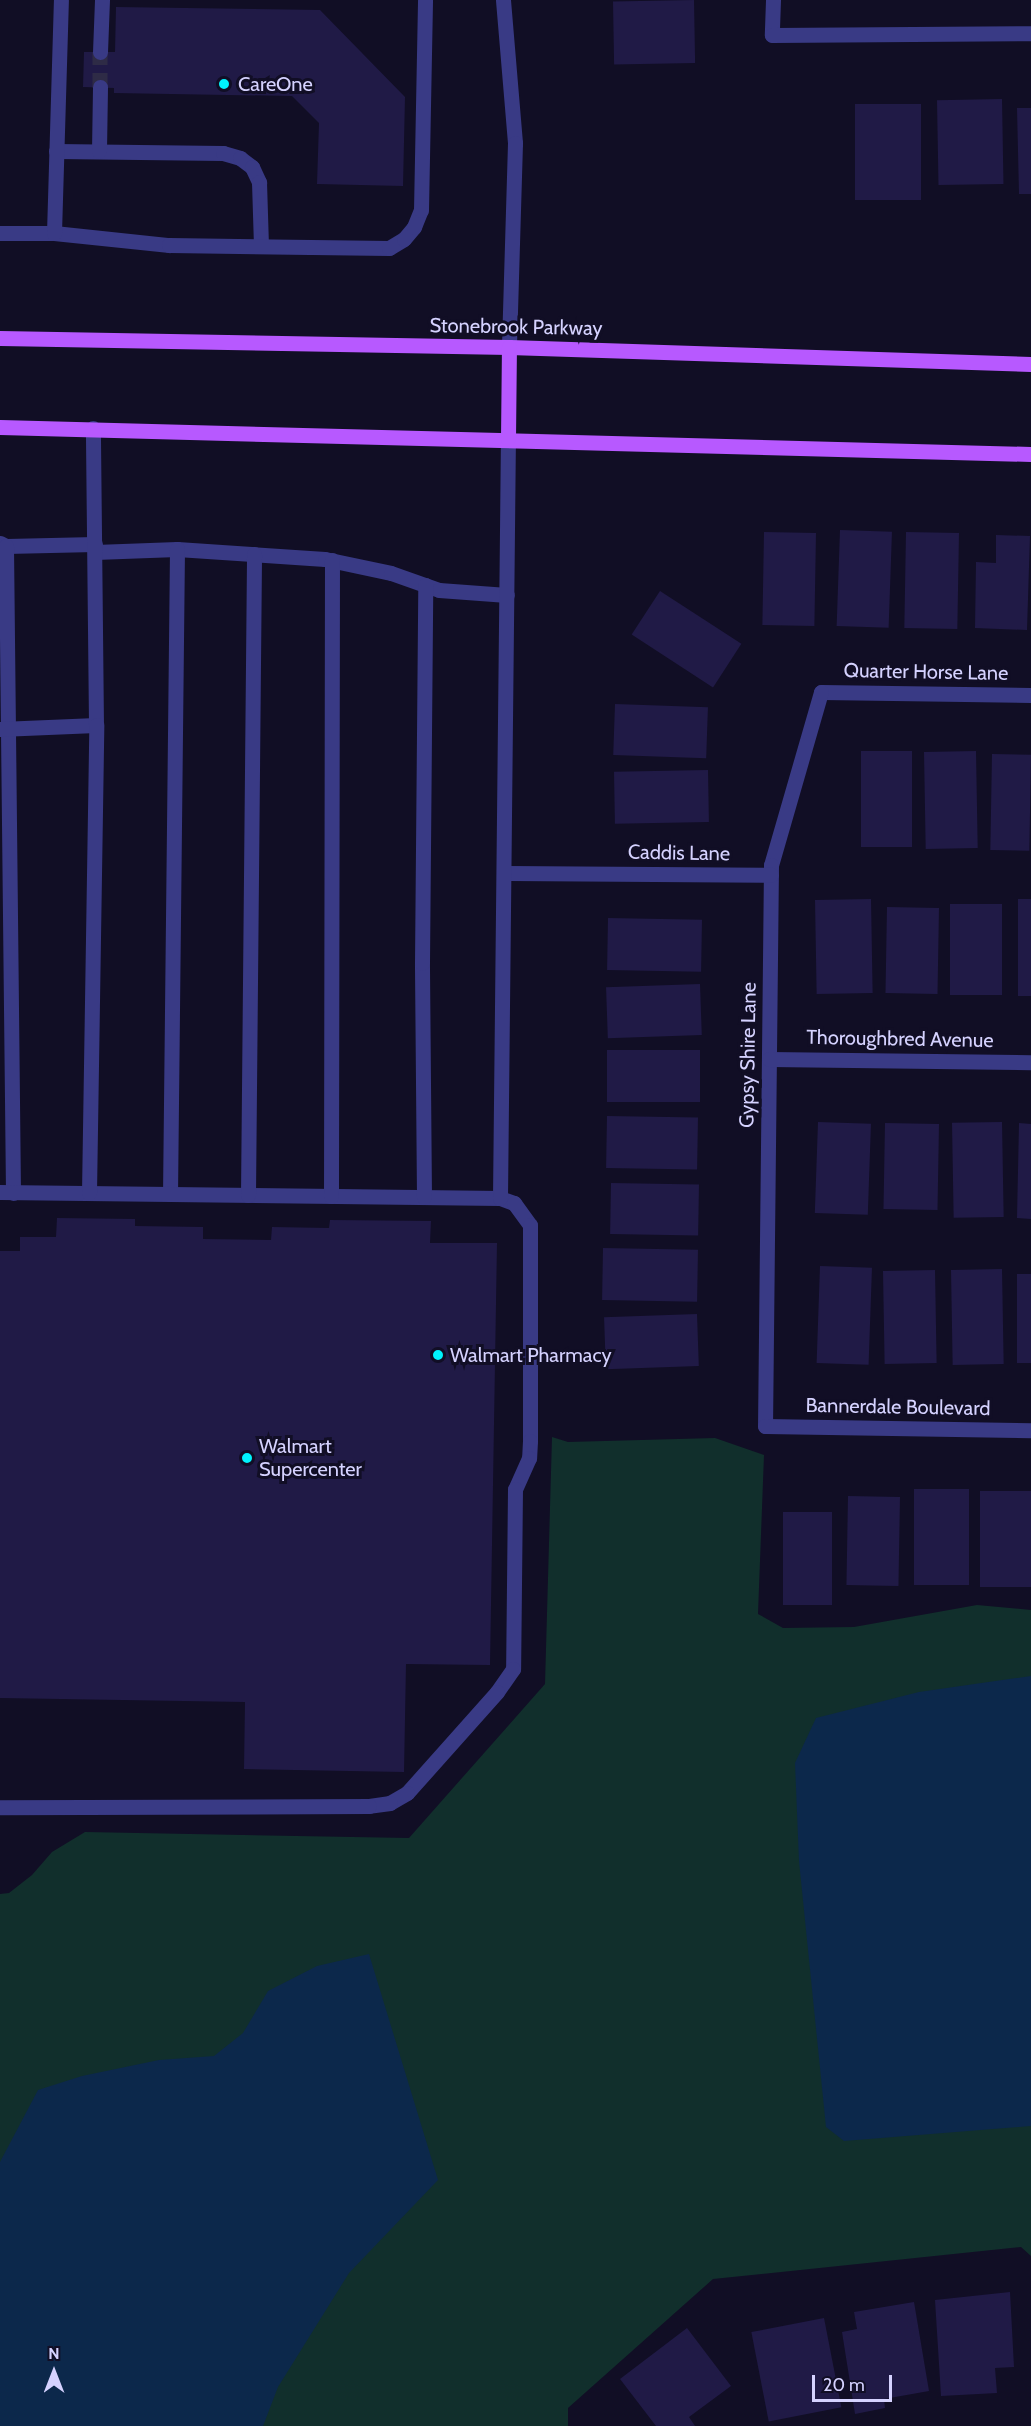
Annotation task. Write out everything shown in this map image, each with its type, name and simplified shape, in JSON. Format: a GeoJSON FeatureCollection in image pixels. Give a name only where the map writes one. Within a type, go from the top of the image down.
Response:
{"type":"FeatureCollection","features":[{"type":"Feature","properties":{"kind":"main road","name":"Stonebrook Parkway"},"geometry":{"type":"LineString","coordinates":[[0,338],[509,347],[1031,364]]}},
{"type":"Feature","properties":{"kind":"main road"},"geometry":{"type":"LineString","coordinates":[[508,439],[509,347]]}},
{"type":"Feature","properties":{"kind":"main road"},"geometry":{"type":"LineString","coordinates":[[0,427],[1031,454]]}},
{"type":"Feature","properties":{"kind":"street"},"geometry":{"type":"LineString","coordinates":[[54,233],[61,0]]}},
{"type":"Feature","properties":{"kind":"street"},"geometry":{"type":"LineString","coordinates":[[100,52],[102,0]]}},
{"type":"Feature","properties":{"kind":"street"},"geometry":{"type":"LineString","coordinates":[[0,233],[54,233],[170,245],[389,248],[404,239],[414,227],[422,210],[425,0]]}},
{"type":"Feature","properties":{"kind":"street"},"geometry":{"type":"LineString","coordinates":[[503,0],[515,143],[509,347]]}},
{"type":"Feature","properties":{"kind":"street"},"geometry":{"type":"LineString","coordinates":[[773,0],[772,35],[1031,33]]}},
{"type":"Feature","properties":{"kind":"street"},"geometry":{"type":"LineString","coordinates":[[99,151],[100,87]]}},
{"type":"Feature","properties":{"kind":"street"},"geometry":{"type":"LineString","coordinates":[[56,151],[223,153],[240,158],[252,167],[259,182],[261,246]]}},
{"type":"Feature","properties":{"kind":"street"},"geometry":{"type":"LineString","coordinates":[[89,1193],[96,725],[93,428]]}},
{"type":"Feature","properties":{"kind":"street"},"geometry":{"type":"LineString","coordinates":[[500,1198],[508,439]]}},
{"type":"Feature","properties":{"kind":"street"},"geometry":{"type":"LineString","coordinates":[[0,1807],[369,1806],[390,1803],[407,1793],[497,1692],[513,1669],[515,1489],[529,1458],[530,1441],[530,1225],[514,1203],[500,1198],[6,1192],[3,544],[177,549],[332,560],[391,573],[439,590],[507,595]]}},
{"type":"Feature","properties":{"kind":"street"},"geometry":{"type":"LineString","coordinates":[[170,1194],[177,549]]}},
{"type":"Feature","properties":{"kind":"street"},"geometry":{"type":"LineString","coordinates":[[248,1195],[254,554]]}},
{"type":"Feature","properties":{"kind":"street"},"geometry":{"type":"LineString","coordinates":[[331,1196],[332,560]]}},
{"type":"Feature","properties":{"kind":"street"},"geometry":{"type":"LineString","coordinates":[[424,1197],[422,963],[425,585]]}},
{"type":"Feature","properties":{"kind":"street","name":"Quarter Horse Lane"},"geometry":{"type":"LineString","coordinates":[[821,692],[1031,695]]}},
{"type":"Feature","properties":{"kind":"street","name":"Gypsy Shire Lane"},"geometry":{"type":"LineString","coordinates":[[765,1426],[771,865],[821,692]]}},
{"type":"Feature","properties":{"kind":"street"},"geometry":{"type":"LineString","coordinates":[[4,729],[96,725]]}},
{"type":"Feature","properties":{"kind":"street","name":"Caddis Lane"},"geometry":{"type":"LineString","coordinates":[[504,873],[771,875]]}},
{"type":"Feature","properties":{"kind":"street","name":"Thoroughbred Avenue"},"geometry":{"type":"LineString","coordinates":[[769,1059],[1031,1062]]}},
{"type":"Feature","properties":{"kind":"street","name":"Bannerdale Boulevard"},"geometry":{"type":"LineString","coordinates":[[765,1426],[1031,1430]]}},
{"type":"Feature","properties":{"kind":"green space"},"geometry":{"type":"Polygon","coordinates":[[[552,1437],[568,1442],[715,1438],[764,1455],[758,1614],[783,1628],[854,1627],[977,1605],[1031,1610],[1031,2256],[1021,2247],[713,2279],[568,2408],[568,2426],[0,2426],[0,1894],[9,1893],[32,1875],[52,1852],[85,1832],[409,1838],[545,1684],[552,1437]]]}},
{"type":"Feature","properties":{"kind":"water"},"geometry":{"type":"Polygon","coordinates":[[[1031,1676],[1031,2126],[844,2141],[826,2127],[799,1861],[795,1763],[816,1718],[919,1692],[1031,1676]]]}},
{"type":"Feature","properties":{"kind":"water"},"geometry":{"type":"Polygon","coordinates":[[[369,1954],[438,2180],[349,2273],[278,2387],[263,2426],[0,2426],[0,2162],[38,2090],[82,2076],[159,2060],[214,2056],[243,2033],[268,1991],[317,1966],[369,1954]]]}},
{"type":"Feature","properties":{"kind":"building"},"geometry":{"type":"Polygon","coordinates":[[[694,0],[695,63],[614,64],[613,1],[694,0]]]}},
{"type":"Feature","properties":{"kind":"building"},"geometry":{"type":"Polygon","coordinates":[[[116,7],[320,10],[405,97],[403,186],[317,184],[319,123],[292,96],[114,93],[114,88],[83,87],[84,52],[115,52],[116,7]]]}},
{"type":"Feature","properties":{"kind":"building"},"geometry":{"type":"Polygon","coordinates":[[[1002,99],[1003,184],[938,185],[937,100],[1002,99]]]}},
{"type":"Feature","properties":{"kind":"building"},"geometry":{"type":"Polygon","coordinates":[[[855,104],[921,104],[921,200],[855,200],[855,104]]]}},
{"type":"Feature","properties":{"kind":"building"},"geometry":{"type":"Polygon","coordinates":[[[1017,108],[1031,108],[1031,194],[1019,194],[1017,108]]]}},
{"type":"Feature","properties":{"kind":"building"},"geometry":{"type":"Polygon","coordinates":[[[840,530],[892,532],[889,628],[837,626],[840,530]]]}},
{"type":"Feature","properties":{"kind":"building"},"geometry":{"type":"Polygon","coordinates":[[[764,532],[816,533],[814,626],[762,625],[764,532]]]}},
{"type":"Feature","properties":{"kind":"building"},"geometry":{"type":"Polygon","coordinates":[[[906,532],[959,533],[957,629],[904,628],[906,532]]]}},
{"type":"Feature","properties":{"kind":"building"},"geometry":{"type":"Polygon","coordinates":[[[996,535],[1030,536],[1027,630],[975,628],[976,562],[996,563],[996,535]]]}},
{"type":"Feature","properties":{"kind":"building"},"geometry":{"type":"Polygon","coordinates":[[[660,591],[741,644],[713,687],[632,635],[660,591]]]}},
{"type":"Feature","properties":{"kind":"building"},"geometry":{"type":"Polygon","coordinates":[[[615,704],[708,707],[706,758],[613,755],[615,704]]]}},
{"type":"Feature","properties":{"kind":"building"},"geometry":{"type":"Polygon","coordinates":[[[861,751],[912,751],[912,847],[861,847],[861,751]]]}},
{"type":"Feature","properties":{"kind":"building"},"geometry":{"type":"Polygon","coordinates":[[[976,751],[978,848],[926,849],[924,752],[976,751]]]}},
{"type":"Feature","properties":{"kind":"building"},"geometry":{"type":"Polygon","coordinates":[[[992,754],[1031,755],[1029,851],[990,850],[992,754]]]}},
{"type":"Feature","properties":{"kind":"building"},"geometry":{"type":"Polygon","coordinates":[[[708,770],[709,822],[615,824],[614,772],[708,770]]]}},
{"type":"Feature","properties":{"kind":"building"},"geometry":{"type":"Polygon","coordinates":[[[871,899],[873,993],[817,994],[815,900],[871,899]]]}},
{"type":"Feature","properties":{"kind":"building"},"geometry":{"type":"Polygon","coordinates":[[[1018,899],[1031,899],[1031,996],[1018,996],[1018,899]]]}},
{"type":"Feature","properties":{"kind":"building"},"geometry":{"type":"Polygon","coordinates":[[[950,904],[1002,904],[1002,995],[950,995],[950,904]]]}},
{"type":"Feature","properties":{"kind":"building"},"geometry":{"type":"Polygon","coordinates":[[[887,907],[939,908],[937,994],[885,993],[887,907]]]}},
{"type":"Feature","properties":{"kind":"building"},"geometry":{"type":"Polygon","coordinates":[[[608,918],[702,920],[701,972],[607,970],[608,918]]]}},
{"type":"Feature","properties":{"kind":"building"},"geometry":{"type":"Polygon","coordinates":[[[700,984],[702,1035],[608,1038],[606,987],[700,984]]]}},
{"type":"Feature","properties":{"kind":"building"},"geometry":{"type":"Polygon","coordinates":[[[607,1050],[700,1050],[700,1102],[607,1102],[607,1050]]]}},
{"type":"Feature","properties":{"kind":"building"},"geometry":{"type":"Polygon","coordinates":[[[607,1116],[698,1118],[697,1170],[606,1168],[607,1116]]]}},
{"type":"Feature","properties":{"kind":"building"},"geometry":{"type":"Polygon","coordinates":[[[818,1122],[871,1124],[868,1215],[815,1213],[818,1122]]]}},
{"type":"Feature","properties":{"kind":"building"},"geometry":{"type":"Polygon","coordinates":[[[1002,1122],[1004,1217],[954,1218],[952,1123],[1002,1122]]]}},
{"type":"Feature","properties":{"kind":"building"},"geometry":{"type":"Polygon","coordinates":[[[885,1123],[939,1124],[937,1210],[883,1209],[885,1123]]]}},
{"type":"Feature","properties":{"kind":"building"},"geometry":{"type":"Polygon","coordinates":[[[1019,1123],[1031,1124],[1031,1219],[1017,1218],[1019,1123]]]}},
{"type":"Feature","properties":{"kind":"building"},"geometry":{"type":"Polygon","coordinates":[[[611,1183],[699,1185],[698,1236],[610,1234],[611,1183]]]}},
{"type":"Feature","properties":{"kind":"building","name":"Walmart Supercenter"},"geometry":{"type":"Polygon","coordinates":[[[57,1218],[135,1219],[135,1226],[203,1227],[203,1239],[271,1240],[272,1227],[329,1228],[330,1220],[431,1221],[430,1243],[497,1243],[490,1665],[406,1664],[404,1772],[244,1769],[245,1702],[0,1698],[0,1251],[20,1251],[20,1237],[56,1237],[57,1218]]]}},
{"type":"Feature","properties":{"kind":"building"},"geometry":{"type":"Polygon","coordinates":[[[603,1248],[698,1250],[697,1302],[602,1300],[603,1248]]]}},
{"type":"Feature","properties":{"kind":"building"},"geometry":{"type":"Polygon","coordinates":[[[820,1266],[872,1268],[869,1365],[817,1363],[820,1266]]]}},
{"type":"Feature","properties":{"kind":"building"},"geometry":{"type":"Polygon","coordinates":[[[1002,1269],[1004,1364],[953,1365],[951,1270],[1002,1269]]]}},
{"type":"Feature","properties":{"kind":"building"},"geometry":{"type":"Polygon","coordinates":[[[935,1270],[937,1363],[885,1364],[883,1271],[935,1270]]]}},
{"type":"Feature","properties":{"kind":"building"},"geometry":{"type":"Polygon","coordinates":[[[1017,1274],[1031,1274],[1031,1363],[1017,1363],[1017,1274]]]}},
{"type":"Feature","properties":{"kind":"building"},"geometry":{"type":"Polygon","coordinates":[[[697,1314],[699,1366],[606,1369],[604,1317],[697,1314]]]}},
{"type":"Feature","properties":{"kind":"building"},"geometry":{"type":"Polygon","coordinates":[[[914,1489],[969,1489],[969,1585],[914,1585],[914,1489]]]}},
{"type":"Feature","properties":{"kind":"building"},"geometry":{"type":"Polygon","coordinates":[[[980,1491],[1031,1491],[1031,1587],[980,1587],[980,1491]]]}},
{"type":"Feature","properties":{"kind":"building"},"geometry":{"type":"Polygon","coordinates":[[[848,1496],[900,1497],[898,1586],[846,1585],[848,1496]]]}},
{"type":"Feature","properties":{"kind":"building"},"geometry":{"type":"Polygon","coordinates":[[[783,1512],[832,1512],[832,1605],[783,1605],[783,1512]]]}},
{"type":"Feature","properties":{"kind":"building"},"geometry":{"type":"Polygon","coordinates":[[[1010,2292],[1014,2367],[995,2368],[997,2393],[941,2396],[935,2300],[1010,2292]]]}},
{"type":"Feature","properties":{"kind":"building"},"geometry":{"type":"Polygon","coordinates":[[[914,2302],[929,2391],[884,2399],[885,2408],[855,2414],[842,2332],[857,2329],[854,2312],[914,2302]]]}},
{"type":"Feature","properties":{"kind":"building"},"geometry":{"type":"Polygon","coordinates":[[[824,2318],[841,2407],[769,2421],[751,2332],[824,2318]]]}},
{"type":"Feature","properties":{"kind":"building"},"geometry":{"type":"Polygon","coordinates":[[[687,2328],[731,2386],[689,2417],[695,2426],[656,2426],[620,2379],[687,2328]]]}},
{"type":"Feature","properties":{"kind":"tunnel"},"geometry":{"type":"LineString","coordinates":[[100,52],[100,87]]}},
{"type":"Feature","properties":{"kind":"place","name":"CareOne"},"geometry":{"type":"Point","coordinates":[224,84]}},
{"type":"Feature","properties":{"kind":"place","name":"Walmart Pharmacy"},"geometry":{"type":"Point","coordinates":[438,1355]}},
{"type":"Feature","properties":{"kind":"place","name":"Walmart Supercenter"},"geometry":{"type":"Point","coordinates":[247,1458]}}]}
